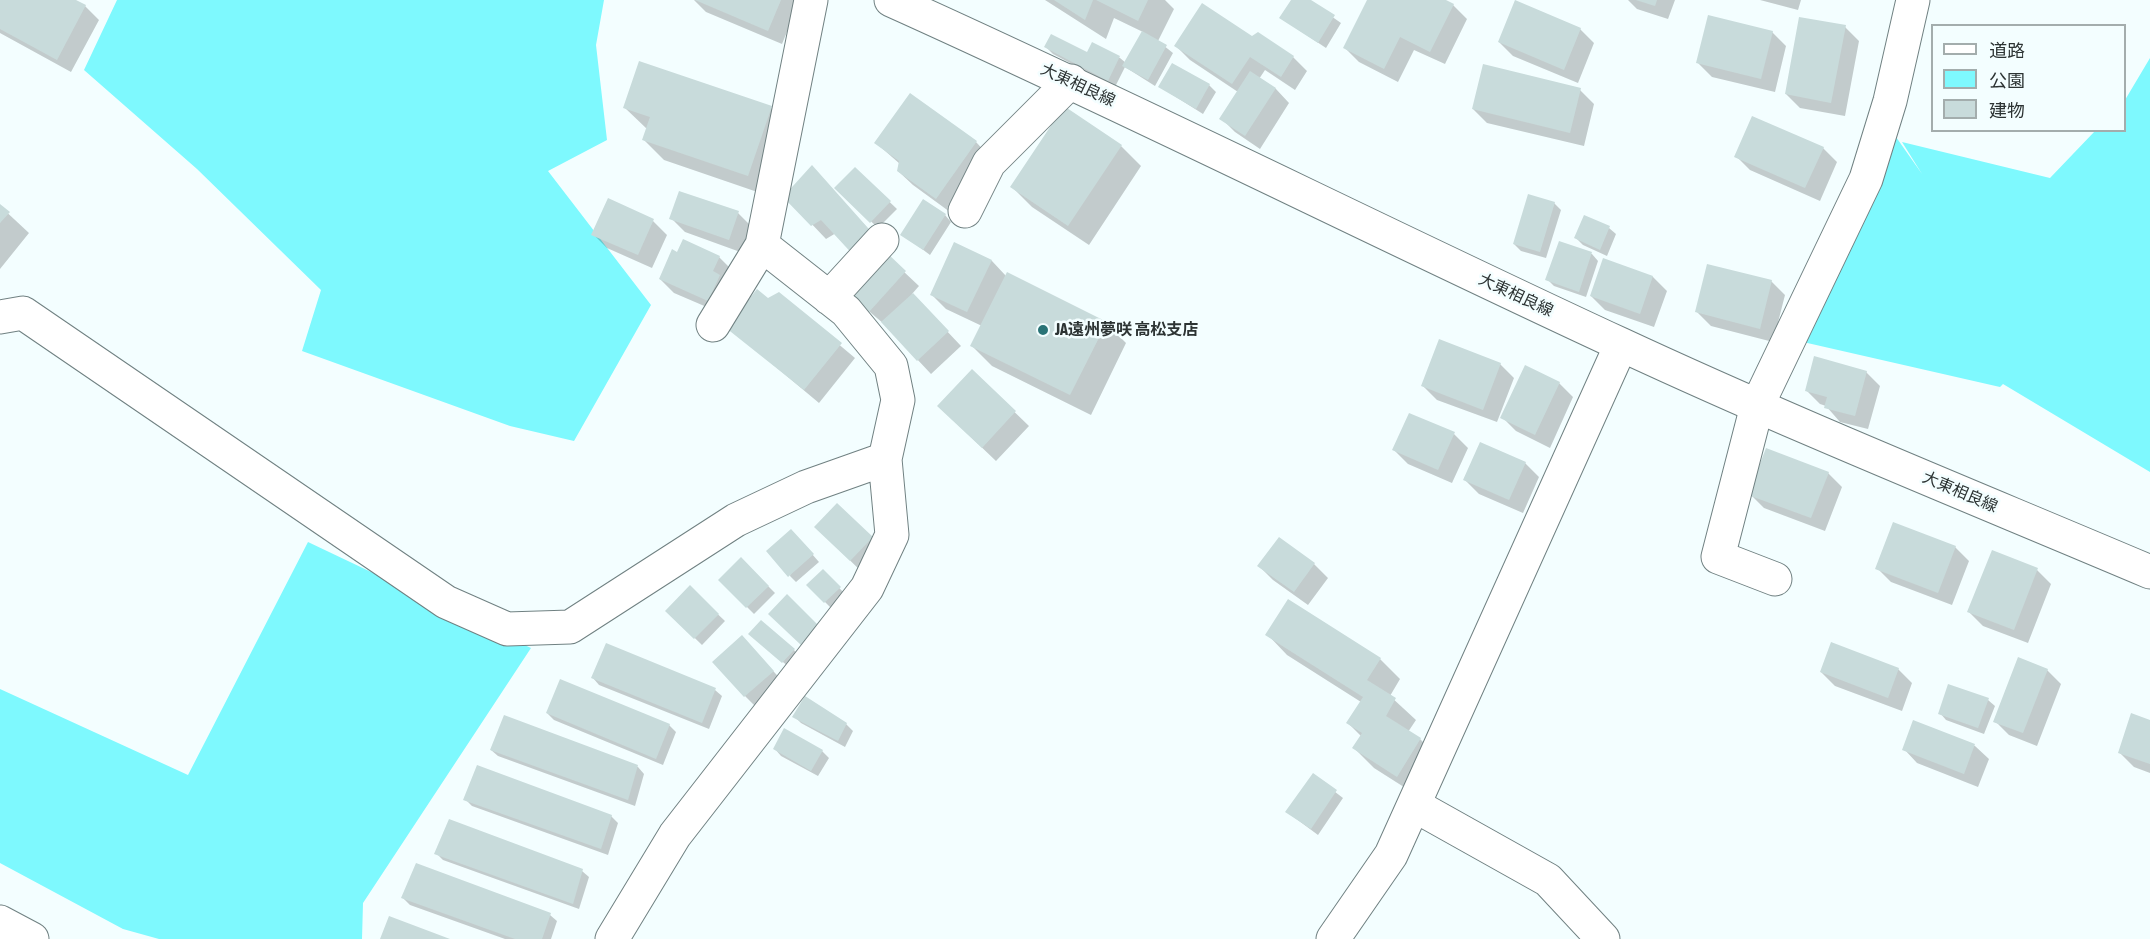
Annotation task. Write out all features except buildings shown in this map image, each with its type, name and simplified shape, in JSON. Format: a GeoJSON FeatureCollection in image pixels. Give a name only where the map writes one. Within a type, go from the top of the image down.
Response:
{"type":"FeatureCollection","features":[{"type":"Feature","properties":{"kind":"street"},"geometry":{"type":"LineString","coordinates":[[712,325],[762,244],[812,0]]}},
{"type":"Feature","properties":{"kind":"street","name":"大東相良線"},"geometry":{"type":"LineString","coordinates":[[891,0],[1071,81],[1621,345],[1757,406],[2150,572]]}},
{"type":"Feature","properties":{"kind":"street"},"geometry":{"type":"LineString","coordinates":[[1775,579],[1718,557],[1757,406],[1866,179],[1890,101],[1913,0]]}},
{"type":"Feature","properties":{"kind":"street"},"geometry":{"type":"LineString","coordinates":[[965,212],[989,162],[1071,81]]}},
{"type":"Feature","properties":{"kind":"street"},"geometry":{"type":"LineString","coordinates":[[830,298],[882,240]]}},
{"type":"Feature","properties":{"kind":"street"},"geometry":{"type":"LineString","coordinates":[[612,939],[675,835],[867,588],[891,535],[885,459],[898,400],[891,366],[846,311],[762,244]]}},
{"type":"Feature","properties":{"kind":"street"},"geometry":{"type":"LineString","coordinates":[[0,316],[23,313],[446,602],[507,628],[570,627],[736,520],[806,487],[885,459]]}},
{"type":"Feature","properties":{"kind":"street"},"geometry":{"type":"LineString","coordinates":[[1333,939],[1391,855],[1621,345]]}},
{"type":"Feature","properties":{"kind":"street"},"geometry":{"type":"LineString","coordinates":[[1414,805],[1548,880],[1603,939]]}},
{"type":"Feature","properties":{"kind":"street"},"geometry":{"type":"LineString","coordinates":[[0,922],[32,939]]}},
{"type":"Feature","properties":{"kind":"green space"},"geometry":{"type":"Polygon","coordinates":[[[117,0],[604,0],[596,45],[607,140],[548,171],[651,305],[574,441],[510,426],[302,351],[321,290],[197,169],[84,70],[117,0]]]}},
{"type":"Feature","properties":{"kind":"green space"},"geometry":{"type":"Polygon","coordinates":[[[2150,58],[2150,472],[2003,384],[2000,387],[1803,342],[1896,137],[1922,174],[1902,142],[2050,178],[2094,132],[2126,132],[2126,98],[2150,58]]]}},
{"type":"Feature","properties":{"kind":"green space"},"geometry":{"type":"Polygon","coordinates":[[[308,542],[531,648],[363,903],[362,939],[159,939],[123,929],[0,863],[0,689],[188,775],[308,542]]]}},
{"type":"Feature","properties":{"kind":"place","name":"JA遠州夢咲 高松支店"},"geometry":{"type":"Point","coordinates":[1043,330]}}]}
